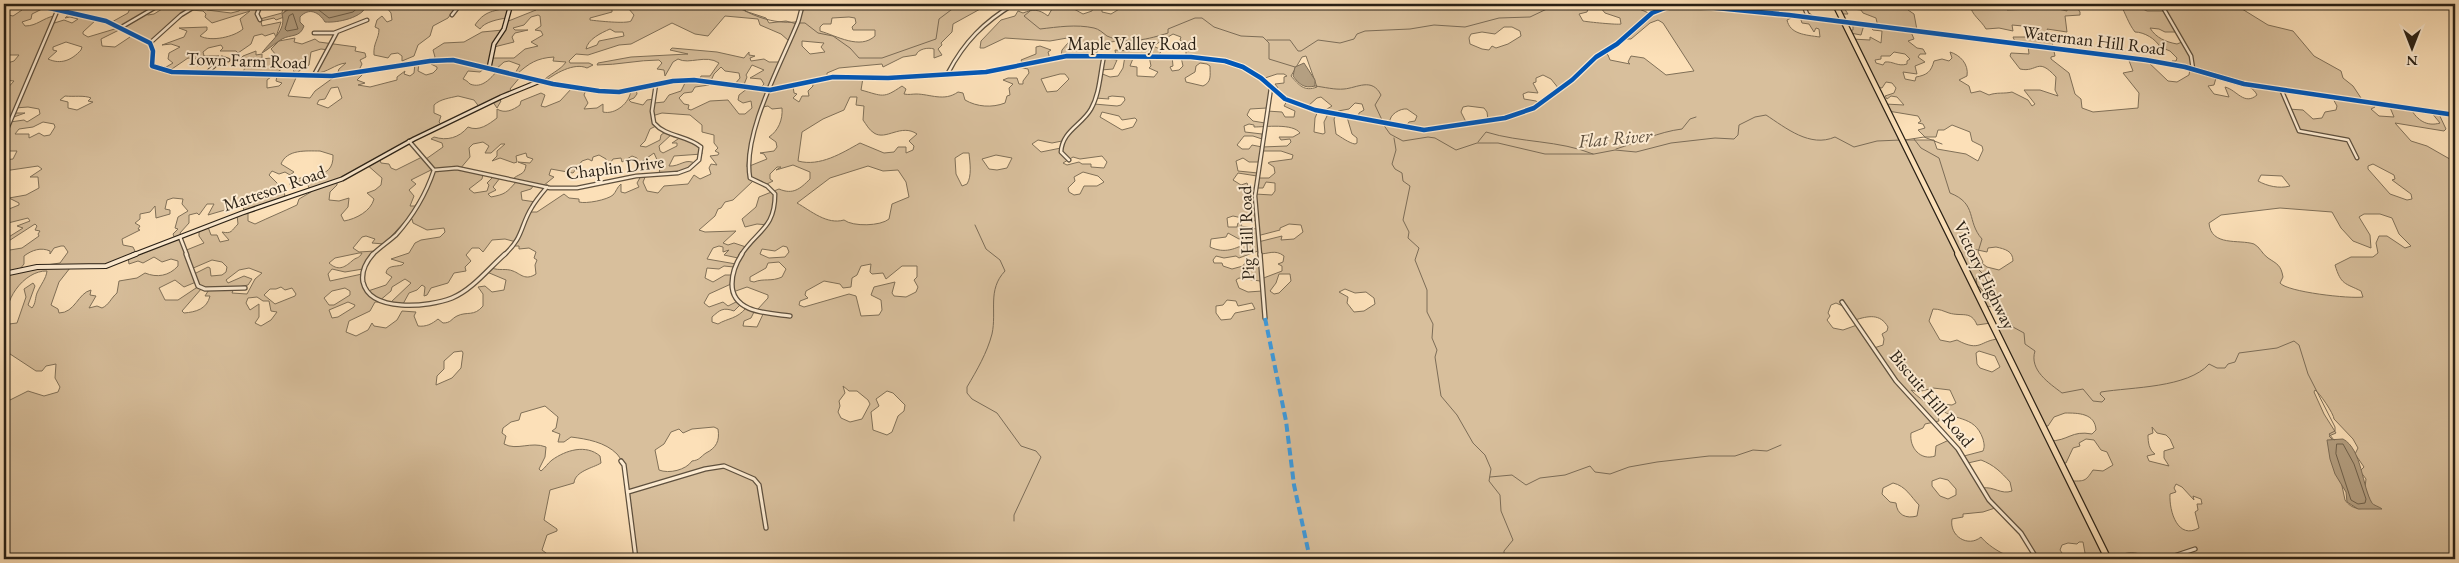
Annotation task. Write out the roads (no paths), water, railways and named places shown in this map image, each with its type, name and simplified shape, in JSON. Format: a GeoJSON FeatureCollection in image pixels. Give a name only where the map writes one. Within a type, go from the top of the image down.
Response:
{"type":"FeatureCollection","features":[{"type":"Feature","properties":{"kind":"main road","name":"Victory Highway"},"geometry":{"type":"LineString","coordinates":[[1835,4],[2108,559]]}},
{"type":"Feature","properties":{"kind":"street"},"geometry":{"type":"LineString","coordinates":[[32,4],[106,21],[150,43],[181,16],[199,4]]}},
{"type":"Feature","properties":{"kind":"street"},"geometry":{"type":"LineString","coordinates":[[120,28],[161,4]]}},
{"type":"Feature","properties":{"kind":"street"},"geometry":{"type":"LineString","coordinates":[[260,4],[257,14],[260,20]]}},
{"type":"Feature","properties":{"kind":"street"},"geometry":{"type":"LineString","coordinates":[[452,15],[459,6],[466,4]]}},
{"type":"Feature","properties":{"kind":"street"},"geometry":{"type":"LineString","coordinates":[[489,68],[494,44],[504,29],[511,4]]}},
{"type":"Feature","properties":{"kind":"street"},"geometry":{"type":"LineString","coordinates":[[790,316],[745,307],[735,297],[732,285],[733,272],[739,258],[767,227],[774,212],[775,194],[766,186],[750,178],[746,163],[768,90],[800,19],[803,4]]}},
{"type":"Feature","properties":{"kind":"street"},"geometry":{"type":"LineString","coordinates":[[948,73],[974,31],[1014,4]]}},
{"type":"Feature","properties":{"kind":"street","name":"Maple Valley Road"},"geometry":{"type":"LineString","coordinates":[[489,68],[540,81],[609,92],[694,80],[768,90],[828,78],[888,78],[948,73],[977,73],[1009,69],[1060,56],[1186,56],[1225,61],[1254,73],[1286,100],[1326,113],[1393,123],[1417,130],[1505,118],[1542,103],[1652,13],[1670,6],[1686,4],[1845,23]]}},
{"type":"Feature","properties":{"kind":"street"},"geometry":{"type":"LineString","coordinates":[[1803,4],[1807,14],[1814,19]]}},
{"type":"Feature","properties":{"kind":"street"},"geometry":{"type":"LineString","coordinates":[[2161,4],[2191,56],[2193,69]]}},
{"type":"Feature","properties":{"kind":"street"},"geometry":{"type":"LineString","coordinates":[[4,136],[58,9]]}},
{"type":"Feature","properties":{"kind":"street"},"geometry":{"type":"LineString","coordinates":[[1804,18],[1807,14]]}},
{"type":"Feature","properties":{"kind":"street"},"geometry":{"type":"LineString","coordinates":[[314,32],[338,32],[367,20]]}},
{"type":"Feature","properties":{"kind":"street","name":"Waterman Hill Road"},"geometry":{"type":"LineString","coordinates":[[1845,23],[2098,53],[2193,69],[2231,81],[2455,115]]}},
{"type":"Feature","properties":{"kind":"street"},"geometry":{"type":"LineString","coordinates":[[314,76],[338,32]]}},
{"type":"Feature","properties":{"kind":"street","name":"Town Farm Road"},"geometry":{"type":"LineString","coordinates":[[150,43],[153,51],[152,66],[172,72],[314,76],[344,75],[430,61],[461,61],[489,68]]}},
{"type":"Feature","properties":{"kind":"street"},"geometry":{"type":"LineString","coordinates":[[1068,160],[1061,152],[1062,142],[1068,132],[1092,107],[1104,56]]}},
{"type":"Feature","properties":{"kind":"street"},"geometry":{"type":"LineString","coordinates":[[208,72],[222,58],[228,60]]}},
{"type":"Feature","properties":{"kind":"street","name":"Matteson Road"},"geometry":{"type":"LineString","coordinates":[[4,274],[37,267],[103,266],[275,201],[342,179],[409,141],[501,97],[540,81]]}},
{"type":"Feature","properties":{"kind":"street","name":"Chaplin Drive"},"geometry":{"type":"LineString","coordinates":[[434,170],[452,168],[548,187],[577,188],[636,176],[675,173],[689,169],[696,164],[702,154],[700,144],[662,130],[652,119],[656,84]]}},
{"type":"Feature","properties":{"kind":"street","name":"Pig Hill Road"},"geometry":{"type":"LineString","coordinates":[[1265,318],[1255,196],[1271,88]]}},
{"type":"Feature","properties":{"kind":"street"},"geometry":{"type":"LineString","coordinates":[[2281,89],[2299,131],[2348,140],[2357,158]]}},
{"type":"Feature","properties":{"kind":"street"},"geometry":{"type":"LineString","coordinates":[[409,141],[432,164],[434,170],[427,186],[401,227],[372,255],[364,266],[363,282],[368,294],[376,302],[423,305],[450,300],[459,295],[512,248],[520,237],[532,208],[548,187]]}},
{"type":"Feature","properties":{"kind":"street"},"geometry":{"type":"LineString","coordinates":[[180,237],[198,286],[205,288],[245,288]]}},
{"type":"Feature","properties":{"kind":"street","name":"Biscuit Hill Road"},"geometry":{"type":"LineString","coordinates":[[1842,302],[1896,381],[1922,412],[1958,449],[1989,500],[2018,529],[2037,559]]}},
{"type":"Feature","properties":{"kind":"street"},"geometry":{"type":"LineString","coordinates":[[621,461],[624,465],[636,559]]}},
{"type":"Feature","properties":{"kind":"street"},"geometry":{"type":"LineString","coordinates":[[628,492],[705,469],[724,466],[735,469],[759,485],[766,528]]}},
{"type":"Feature","properties":{"kind":"street"},"geometry":{"type":"LineString","coordinates":[[2165,559],[2195,549]]}},
{"type":"Feature","properties":{"kind":"water"},"geometry":{"type":"Polygon","coordinates":[[[296,4],[367,4],[365,9],[356,16],[336,22],[325,22],[317,13],[307,12],[300,17],[300,22],[304,26],[300,32],[285,37],[262,53],[280,31],[283,20],[282,14],[296,4]]]}},
{"type":"Feature","properties":{"kind":"water"},"geometry":{"type":"Polygon","coordinates":[[[1304,63],[1315,80],[1315,86],[1308,87],[1302,85],[1293,76],[1295,67],[1304,63]]]}},
{"type":"Feature","properties":{"kind":"water"},"geometry":{"type":"Polygon","coordinates":[[[2343,439],[2349,444],[2358,459],[2372,503],[2382,509],[2358,509],[2347,502],[2346,492],[2335,474],[2330,459],[2327,440],[2343,439]]]}},
{"type":"Feature","properties":{"kind":"waterway","name":"Flat River"},"geometry":{"type":"LineString","coordinates":[[386,4],[406,6],[415,4]]}},
{"type":"Feature","properties":{"kind":"waterway","name":"Flat River"},"geometry":{"type":"LineString","coordinates":[[732,4],[763,18],[779,22],[796,22]]}},
{"type":"Feature","properties":{"kind":"waterway","name":"Flat River"},"geometry":{"type":"LineString","coordinates":[[800,23],[805,23],[818,33],[833,36],[850,48],[859,58],[882,58],[936,39],[939,19],[959,4]]}},
{"type":"Feature","properties":{"kind":"waterway","name":"Flat River"},"geometry":{"type":"LineString","coordinates":[[1032,4],[1030,11],[1024,16],[1040,29],[1080,26],[1098,29],[1115,39],[1130,41],[1168,33],[1168,29],[1195,18],[1202,18],[1214,27],[1241,36],[1263,37],[1269,43],[1269,59],[1295,67]]}},
{"type":"Feature","properties":{"kind":"waterway"},"geometry":{"type":"LineString","coordinates":[[1267,40],[1290,40],[1298,51],[1301,51],[1318,40],[1340,43],[1354,39],[1357,34],[1365,31],[1410,29],[1434,25],[1465,27],[1499,18],[1530,17],[1551,7],[1585,4]]}},
{"type":"Feature","properties":{"kind":"waterway","name":"Flat River"},"geometry":{"type":"LineString","coordinates":[[1315,86],[1333,89],[1364,85],[1373,86],[1381,95],[1375,105],[1382,120]]}},
{"type":"Feature","properties":{"kind":"waterway","name":"Flat River"},"geometry":{"type":"LineString","coordinates":[[1593,154],[1615,150],[1636,152],[1671,143],[1715,138],[1734,139],[1738,135],[1739,125],[1755,117],[1766,115],[1790,131],[1816,140],[1826,140],[1835,137],[1854,147],[1877,141],[1901,140]]}},
{"type":"Feature","properties":{"kind":"waterway"},"geometry":{"type":"LineString","coordinates":[[1616,149],[1673,130],[1682,129],[1690,119],[1696,117]]}},
{"type":"Feature","properties":{"kind":"waterway","name":"Flat River"},"geometry":{"type":"LineString","coordinates":[[1383,124],[1390,134],[1403,141],[1428,137],[1435,138],[1456,150],[1477,143],[1498,143],[1545,154],[1593,154]]}},
{"type":"Feature","properties":{"kind":"waterway"},"geometry":{"type":"LineString","coordinates":[[1478,142],[1486,132],[1499,136],[1567,146],[1593,154]]}},
{"type":"Feature","properties":{"kind":"waterway","name":"Flat River"},"geometry":{"type":"LineString","coordinates":[[1905,140],[1924,137],[1942,144]]}},
{"type":"Feature","properties":{"kind":"waterway"},"geometry":{"type":"LineString","coordinates":[[1394,138],[1396,150],[1392,164],[1395,169],[1402,173],[1403,181],[1410,186],[1403,220],[1409,232],[1408,238],[1419,248],[1415,260],[1427,290],[1427,312],[1433,324],[1432,338],[1437,350],[1435,357],[1441,396],[1457,415],[1473,443],[1485,455],[1491,469],[1489,481],[1500,495],[1501,511],[1513,540],[1504,551],[1504,559]]}},
{"type":"Feature","properties":{"kind":"waterway"},"geometry":{"type":"LineString","coordinates":[[1914,139],[1921,148],[1939,158],[1950,193],[1965,202],[1974,226],[1982,239],[1978,252],[1983,262],[1978,269],[1983,274],[1976,279],[1977,285],[2005,312],[2013,327],[2024,333],[2025,344],[2035,351],[2034,358],[2037,370],[2062,393],[2083,389],[2093,401],[2102,402],[2105,399],[2100,394],[2101,392],[2174,382],[2200,372],[2209,364],[2217,368],[2225,368],[2228,364],[2235,362],[2239,353],[2277,348],[2294,341],[2299,345],[2308,374],[2335,427],[2335,431],[2329,434],[2334,440]]}},
{"type":"Feature","properties":{"kind":"waterway"},"geometry":{"type":"LineString","coordinates":[[975,225],[986,249],[1000,260],[1005,271],[999,278],[994,293],[993,325],[990,341],[967,387],[967,393],[972,399],[997,413],[1021,446],[1036,451],[1041,457],[1014,515],[1014,521]]}},
{"type":"Feature","properties":{"kind":"waterway"},"geometry":{"type":"LineString","coordinates":[[1490,477],[1512,475],[1526,485],[1540,478],[1565,475],[1590,466],[1595,472],[1610,474],[1629,467],[1657,462],[1709,456],[1735,456],[1753,450],[1767,451],[1781,445]]}}]}
